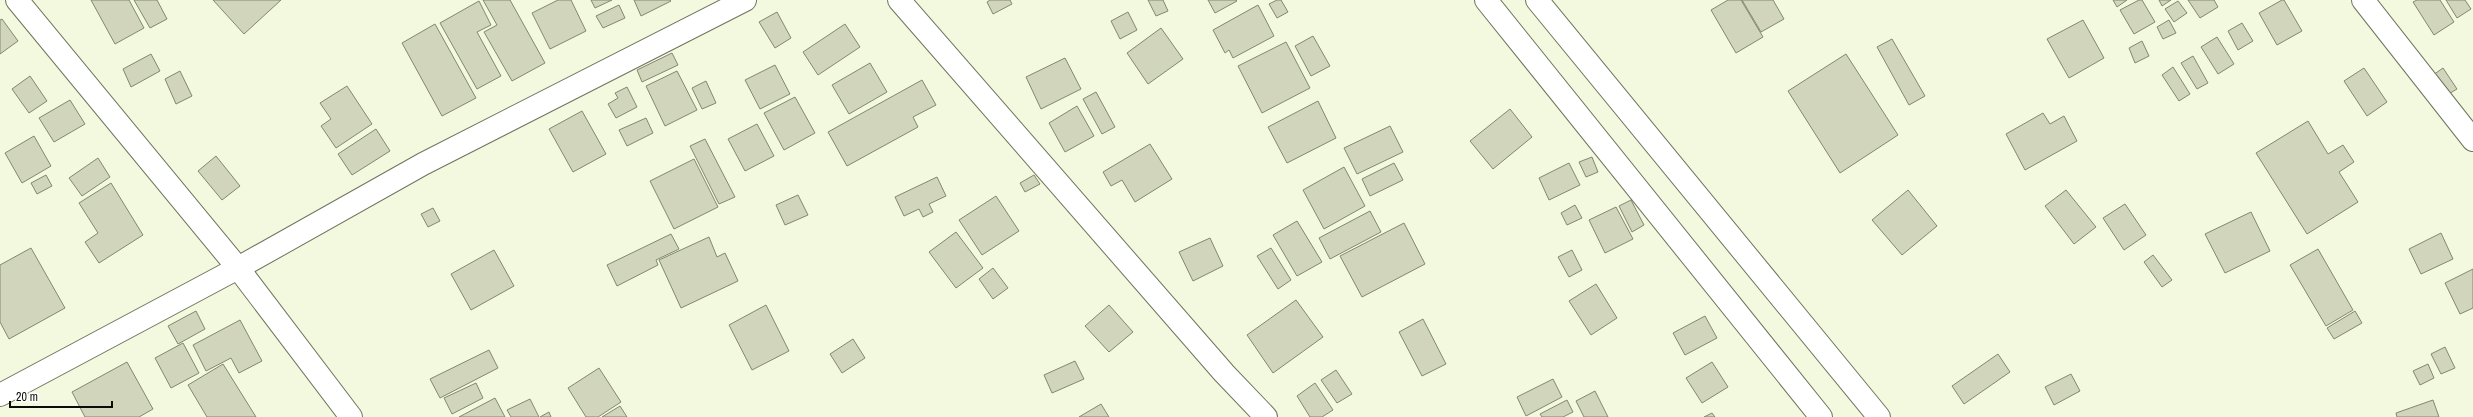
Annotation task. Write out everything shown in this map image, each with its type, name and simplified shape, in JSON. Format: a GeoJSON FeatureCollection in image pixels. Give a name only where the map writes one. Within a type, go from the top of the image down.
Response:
{"type":"FeatureCollection","features":[{"type":"Feature","properties":{"kind":"street"},"geometry":{"type":"LineString","coordinates":[[17,0],[238,268],[351,417]]}},
{"type":"Feature","properties":{"kind":"street"},"geometry":{"type":"LineString","coordinates":[[0,395],[238,268],[423,164],[745,0]]}},
{"type":"Feature","properties":{"kind":"street"},"geometry":{"type":"LineString","coordinates":[[899,0],[1218,367],[1266,417]]}},
{"type":"Feature","properties":{"kind":"street"},"geometry":{"type":"LineString","coordinates":[[1486,0],[1821,417]]}},
{"type":"Feature","properties":{"kind":"street"},"geometry":{"type":"LineString","coordinates":[[1536,0],[1879,417]]}},
{"type":"Feature","properties":{"kind":"street"},"geometry":{"type":"LineString","coordinates":[[2362,0],[2473,140]]}},
{"type":"Feature","properties":{"kind":"building"},"geometry":{"type":"Polygon","coordinates":[[[91,0],[129,0],[144,28],[115,44],[91,0]]]}},
{"type":"Feature","properties":{"kind":"building"},"geometry":{"type":"Polygon","coordinates":[[[134,0],[157,0],[167,19],[150,28],[134,0]]]}},
{"type":"Feature","properties":{"kind":"building"},"geometry":{"type":"Polygon","coordinates":[[[213,0],[281,0],[244,34],[213,0]]]}},
{"type":"Feature","properties":{"kind":"building"},"geometry":{"type":"Polygon","coordinates":[[[483,0],[510,0],[545,63],[512,81],[484,32],[497,25],[483,0]]]}},
{"type":"Feature","properties":{"kind":"building"},"geometry":{"type":"Polygon","coordinates":[[[558,0],[571,0],[586,31],[550,49],[532,13],[558,0]]]}},
{"type":"Feature","properties":{"kind":"building"},"geometry":{"type":"Polygon","coordinates":[[[591,0],[612,0],[595,8],[591,0]]]}},
{"type":"Feature","properties":{"kind":"building"},"geometry":{"type":"Polygon","coordinates":[[[634,0],[670,0],[671,1],[641,16],[634,0]]]}},
{"type":"Feature","properties":{"kind":"building"},"geometry":{"type":"Polygon","coordinates":[[[990,0],[1010,0],[1012,4],[993,14],[987,2],[990,0]]]}},
{"type":"Feature","properties":{"kind":"building"},"geometry":{"type":"Polygon","coordinates":[[[1148,0],[1163,0],[1168,11],[1156,16],[1148,0]]]}},
{"type":"Feature","properties":{"kind":"building"},"geometry":{"type":"Polygon","coordinates":[[[1208,0],[1236,0],[1237,1],[1215,13],[1208,0]]]}},
{"type":"Feature","properties":{"kind":"building"},"geometry":{"type":"Polygon","coordinates":[[[1277,0],[1281,0],[1288,12],[1277,18],[1269,4],[1277,0]]]}},
{"type":"Feature","properties":{"kind":"building"},"geometry":{"type":"Polygon","coordinates":[[[1728,0],[1741,0],[1763,37],[1736,53],[1711,10],[1728,0]]]}},
{"type":"Feature","properties":{"kind":"building"},"geometry":{"type":"Polygon","coordinates":[[[1742,0],[1773,0],[1784,19],[1761,32],[1742,0]]]}},
{"type":"Feature","properties":{"kind":"building"},"geometry":{"type":"Polygon","coordinates":[[[2113,0],[2127,0],[2117,7],[2113,0]]]}},
{"type":"Feature","properties":{"kind":"building"},"geometry":{"type":"Polygon","coordinates":[[[2139,0],[2142,0],[2155,22],[2134,34],[2120,10],[2139,0]]]}},
{"type":"Feature","properties":{"kind":"building"},"geometry":{"type":"Polygon","coordinates":[[[2159,0],[2171,0],[2162,6],[2159,0]]]}},
{"type":"Feature","properties":{"kind":"building"},"geometry":{"type":"Polygon","coordinates":[[[2188,0],[2214,0],[2218,7],[2200,18],[2188,0]]]}},
{"type":"Feature","properties":{"kind":"building"},"geometry":{"type":"Polygon","coordinates":[[[2284,0],[2302,31],[2277,45],[2259,13],[2284,0]]]}},
{"type":"Feature","properties":{"kind":"building"},"geometry":{"type":"Polygon","coordinates":[[[2417,0],[2440,0],[2454,22],[2434,35],[2413,2],[2417,0]]]}},
{"type":"Feature","properties":{"kind":"building"},"geometry":{"type":"Polygon","coordinates":[[[2446,0],[2465,0],[2471,9],[2457,18],[2446,0]]]}},
{"type":"Feature","properties":{"kind":"building"},"geometry":{"type":"Polygon","coordinates":[[[479,1],[491,25],[477,32],[501,76],[477,89],[440,23],[479,1]]]}},
{"type":"Feature","properties":{"kind":"building"},"geometry":{"type":"Polygon","coordinates":[[[2178,1],[2187,13],[2174,22],[2165,9],[2178,1]]]}},
{"type":"Feature","properties":{"kind":"building"},"geometry":{"type":"Polygon","coordinates":[[[619,5],[625,18],[603,28],[596,16],[619,5]]]}},
{"type":"Feature","properties":{"kind":"building"},"geometry":{"type":"Polygon","coordinates":[[[1258,5],[1274,36],[1233,58],[1229,50],[1225,53],[1213,30],[1258,5]]]}},
{"type":"Feature","properties":{"kind":"building"},"geometry":{"type":"Polygon","coordinates":[[[777,12],[791,38],[775,48],[759,22],[777,12]]]}},
{"type":"Feature","properties":{"kind":"building"},"geometry":{"type":"Polygon","coordinates":[[[1128,12],[1137,30],[1120,39],[1111,21],[1128,12]]]}},
{"type":"Feature","properties":{"kind":"building"},"geometry":{"type":"Polygon","coordinates":[[[2,19],[18,41],[0,54],[0,20],[2,19]]]}},
{"type":"Feature","properties":{"kind":"building"},"geometry":{"type":"Polygon","coordinates":[[[2083,20],[2104,58],[2069,78],[2047,39],[2083,20]]]}},
{"type":"Feature","properties":{"kind":"building"},"geometry":{"type":"Polygon","coordinates":[[[2169,20],[2176,33],[2163,39],[2157,27],[2169,20]]]}},
{"type":"Feature","properties":{"kind":"building"},"geometry":{"type":"Polygon","coordinates":[[[2242,23],[2253,41],[2238,50],[2228,31],[2242,23]]]}},
{"type":"Feature","properties":{"kind":"building"},"geometry":{"type":"Polygon","coordinates":[[[435,24],[476,98],[442,116],[402,43],[435,24]]]}},
{"type":"Feature","properties":{"kind":"building"},"geometry":{"type":"Polygon","coordinates":[[[845,24],[860,47],[818,75],[803,52],[845,24]]]}},
{"type":"Feature","properties":{"kind":"building"},"geometry":{"type":"Polygon","coordinates":[[[1161,28],[1183,59],[1148,84],[1127,53],[1161,28]]]}},
{"type":"Feature","properties":{"kind":"building"},"geometry":{"type":"Polygon","coordinates":[[[1313,36],[1330,66],[1311,76],[1295,46],[1313,36]]]}},
{"type":"Feature","properties":{"kind":"building"},"geometry":{"type":"Polygon","coordinates":[[[2217,37],[2234,64],[2218,74],[2201,47],[2217,37]]]}},
{"type":"Feature","properties":{"kind":"building"},"geometry":{"type":"Polygon","coordinates":[[[1892,39],[1925,96],[1909,105],[1877,47],[1892,39]]]}},
{"type":"Feature","properties":{"kind":"building"},"geometry":{"type":"Polygon","coordinates":[[[2142,41],[2149,56],[2135,63],[2129,48],[2142,41]]]}},
{"type":"Feature","properties":{"kind":"building"},"geometry":{"type":"Polygon","coordinates":[[[1286,42],[1310,88],[1262,113],[1238,66],[1286,42]]]}},
{"type":"Feature","properties":{"kind":"building"},"geometry":{"type":"Polygon","coordinates":[[[672,53],[678,65],[642,82],[637,70],[672,53]]]}},
{"type":"Feature","properties":{"kind":"building"},"geometry":{"type":"Polygon","coordinates":[[[151,54],[160,71],[131,87],[123,69],[151,54]]]}},
{"type":"Feature","properties":{"kind":"building"},"geometry":{"type":"Polygon","coordinates":[[[1846,54],[1898,135],[1840,173],[1788,91],[1846,54]]]}},
{"type":"Feature","properties":{"kind":"building"},"geometry":{"type":"Polygon","coordinates":[[[2193,56],[2208,83],[2197,89],[2181,63],[2193,56]]]}},
{"type":"Feature","properties":{"kind":"building"},"geometry":{"type":"Polygon","coordinates":[[[1065,58],[1081,89],[1041,109],[1026,77],[1065,58]]]}},
{"type":"Feature","properties":{"kind":"building"},"geometry":{"type":"Polygon","coordinates":[[[870,63],[887,92],[849,114],[832,85],[870,63]]]}},
{"type":"Feature","properties":{"kind":"building"},"geometry":{"type":"Polygon","coordinates":[[[775,65],[790,94],[760,109],[745,80],[775,65]]]}},
{"type":"Feature","properties":{"kind":"building"},"geometry":{"type":"Polygon","coordinates":[[[2173,67],[2190,94],[2179,101],[2162,75],[2173,67]]]}},
{"type":"Feature","properties":{"kind":"building"},"geometry":{"type":"Polygon","coordinates":[[[2364,68],[2387,102],[2367,116],[2344,81],[2364,68]]]}},
{"type":"Feature","properties":{"kind":"building"},"geometry":{"type":"Polygon","coordinates":[[[2443,68],[2457,89],[2447,95],[2433,75],[2443,68]]]}},
{"type":"Feature","properties":{"kind":"building"},"geometry":{"type":"Polygon","coordinates":[[[180,71],[192,96],[176,104],[165,79],[180,71]]]}},
{"type":"Feature","properties":{"kind":"building"},"geometry":{"type":"Polygon","coordinates":[[[677,71],[697,110],[665,126],[646,86],[677,71]]]}},
{"type":"Feature","properties":{"kind":"building"},"geometry":{"type":"Polygon","coordinates":[[[30,76],[47,101],[29,113],[12,89],[30,76]]]}},
{"type":"Feature","properties":{"kind":"building"},"geometry":{"type":"Polygon","coordinates":[[[922,80],[936,105],[913,117],[918,127],[847,166],[828,132],[922,80]]]}},
{"type":"Feature","properties":{"kind":"building"},"geometry":{"type":"Polygon","coordinates":[[[706,81],[716,103],[702,109],[692,88],[706,81]]]}},
{"type":"Feature","properties":{"kind":"building"},"geometry":{"type":"Polygon","coordinates":[[[347,86],[372,124],[336,148],[321,126],[331,119],[320,103],[347,86]]]}},
{"type":"Feature","properties":{"kind":"building"},"geometry":{"type":"Polygon","coordinates":[[[627,87],[637,107],[616,118],[608,104],[618,98],[615,93],[627,87]]]}},
{"type":"Feature","properties":{"kind":"building"},"geometry":{"type":"Polygon","coordinates":[[[1096,92],[1115,127],[1102,134],[1083,99],[1096,92]]]}},
{"type":"Feature","properties":{"kind":"building"},"geometry":{"type":"Polygon","coordinates":[[[795,97],[815,133],[784,150],[764,113],[795,97]]]}},
{"type":"Feature","properties":{"kind":"building"},"geometry":{"type":"Polygon","coordinates":[[[70,100],[85,124],[54,142],[39,118],[70,100]]]}},
{"type":"Feature","properties":{"kind":"building"},"geometry":{"type":"Polygon","coordinates":[[[1318,101],[1336,138],[1287,163],[1268,127],[1318,101]]]}},
{"type":"Feature","properties":{"kind":"building"},"geometry":{"type":"Polygon","coordinates":[[[1077,106],[1094,136],[1065,152],[1049,123],[1077,106]]]}},
{"type":"Feature","properties":{"kind":"building"},"geometry":{"type":"Polygon","coordinates":[[[1510,109],[1532,137],[1493,169],[1470,141],[1510,109]]]}},
{"type":"Feature","properties":{"kind":"building"},"geometry":{"type":"Polygon","coordinates":[[[582,111],[606,154],[573,172],[549,129],[582,111]]]}},
{"type":"Feature","properties":{"kind":"building"},"geometry":{"type":"Polygon","coordinates":[[[2043,113],[2050,124],[2064,116],[2077,141],[2025,170],[2006,134],[2043,113]]]}},
{"type":"Feature","properties":{"kind":"building"},"geometry":{"type":"Polygon","coordinates":[[[646,118],[653,133],[627,146],[619,130],[646,118]]]}},
{"type":"Feature","properties":{"kind":"building"},"geometry":{"type":"Polygon","coordinates":[[[2308,121],[2328,154],[2343,145],[2354,162],[2339,172],[2358,202],[2307,234],[2256,153],[2308,121]]]}},
{"type":"Feature","properties":{"kind":"building"},"geometry":{"type":"Polygon","coordinates":[[[757,124],[774,156],[745,171],[728,139],[757,124]]]}},
{"type":"Feature","properties":{"kind":"building"},"geometry":{"type":"Polygon","coordinates":[[[1390,126],[1403,152],[1357,174],[1344,148],[1390,126]]]}},
{"type":"Feature","properties":{"kind":"building"},"geometry":{"type":"Polygon","coordinates":[[[376,129],[390,151],[352,175],[338,154],[376,129]]]}},
{"type":"Feature","properties":{"kind":"building"},"geometry":{"type":"Polygon","coordinates":[[[34,136],[51,166],[22,183],[5,153],[34,136]]]}},
{"type":"Feature","properties":{"kind":"building"},"geometry":{"type":"Polygon","coordinates":[[[705,139],[735,197],[719,204],[690,146],[705,139]]]}},
{"type":"Feature","properties":{"kind":"building"},"geometry":{"type":"Polygon","coordinates":[[[1150,144],[1172,179],[1135,202],[1122,180],[1111,186],[1103,172],[1150,144]]]}},
{"type":"Feature","properties":{"kind":"building"},"geometry":{"type":"Polygon","coordinates":[[[216,156],[240,186],[222,200],[198,171],[216,156]]]}},
{"type":"Feature","properties":{"kind":"building"},"geometry":{"type":"Polygon","coordinates":[[[1592,157],[1598,172],[1586,177],[1579,162],[1592,157]]]}},
{"type":"Feature","properties":{"kind":"building"},"geometry":{"type":"Polygon","coordinates":[[[98,158],[110,177],[82,196],[69,178],[98,158]]]}},
{"type":"Feature","properties":{"kind":"building"},"geometry":{"type":"Polygon","coordinates":[[[694,159],[718,207],[674,229],[650,181],[694,159]]]}},
{"type":"Feature","properties":{"kind":"building"},"geometry":{"type":"Polygon","coordinates":[[[1394,163],[1403,180],[1370,196],[1362,179],[1394,163]]]}},
{"type":"Feature","properties":{"kind":"building"},"geometry":{"type":"Polygon","coordinates":[[[1569,163],[1580,185],[1549,200],[1539,178],[1569,163]]]}},
{"type":"Feature","properties":{"kind":"building"},"geometry":{"type":"Polygon","coordinates":[[[1344,167],[1365,206],[1324,229],[1303,190],[1344,167]]]}},
{"type":"Feature","properties":{"kind":"building"},"geometry":{"type":"Polygon","coordinates":[[[46,175],[52,186],[37,194],[31,183],[46,175]]]}},
{"type":"Feature","properties":{"kind":"building"},"geometry":{"type":"Polygon","coordinates":[[[1034,175],[1040,184],[1025,192],[1020,183],[1034,175]]]}},
{"type":"Feature","properties":{"kind":"building"},"geometry":{"type":"Polygon","coordinates":[[[937,177],[946,196],[929,204],[933,212],[923,217],[919,209],[904,216],[895,197],[937,177]]]}},
{"type":"Feature","properties":{"kind":"building"},"geometry":{"type":"Polygon","coordinates":[[[111,183],[143,235],[99,263],[85,242],[98,233],[79,203],[111,183]]]}},
{"type":"Feature","properties":{"kind":"building"},"geometry":{"type":"Polygon","coordinates":[[[1908,190],[1937,226],[1902,255],[1872,220],[1908,190]]]}},
{"type":"Feature","properties":{"kind":"building"},"geometry":{"type":"Polygon","coordinates":[[[2066,190],[2096,227],[2074,244],[2045,206],[2066,190]]]}},
{"type":"Feature","properties":{"kind":"building"},"geometry":{"type":"Polygon","coordinates":[[[798,195],[808,215],[785,225],[776,205],[798,195]]]}},
{"type":"Feature","properties":{"kind":"building"},"geometry":{"type":"Polygon","coordinates":[[[996,196],[1019,231],[982,255],[959,220],[996,196]]]}},
{"type":"Feature","properties":{"kind":"building"},"geometry":{"type":"Polygon","coordinates":[[[1631,200],[1644,225],[1632,232],[1619,206],[1631,200]]]}},
{"type":"Feature","properties":{"kind":"building"},"geometry":{"type":"Polygon","coordinates":[[[2125,204],[2146,235],[2124,250],[2103,218],[2125,204]]]}},
{"type":"Feature","properties":{"kind":"building"},"geometry":{"type":"Polygon","coordinates":[[[1575,205],[1582,218],[1567,225],[1561,213],[1575,205]]]}},
{"type":"Feature","properties":{"kind":"building"},"geometry":{"type":"Polygon","coordinates":[[[1616,207],[1633,239],[1605,253],[1589,220],[1616,207]]]}},
{"type":"Feature","properties":{"kind":"building"},"geometry":{"type":"Polygon","coordinates":[[[433,208],[440,221],[428,227],[421,214],[433,208]]]}},
{"type":"Feature","properties":{"kind":"building"},"geometry":{"type":"Polygon","coordinates":[[[1370,211],[1381,232],[1330,259],[1319,238],[1370,211]]]}},
{"type":"Feature","properties":{"kind":"building"},"geometry":{"type":"Polygon","coordinates":[[[2251,212],[2270,251],[2225,273],[2205,234],[2251,212]]]}},
{"type":"Feature","properties":{"kind":"building"},"geometry":{"type":"Polygon","coordinates":[[[1297,221],[1322,262],[1297,276],[1273,235],[1297,221]]]}},
{"type":"Feature","properties":{"kind":"building"},"geometry":{"type":"Polygon","coordinates":[[[1404,223],[1425,264],[1362,297],[1340,256],[1404,223]]]}},
{"type":"Feature","properties":{"kind":"building"},"geometry":{"type":"Polygon","coordinates":[[[956,232],[983,268],[956,288],[929,252],[956,232]]]}},
{"type":"Feature","properties":{"kind":"building"},"geometry":{"type":"Polygon","coordinates":[[[2441,233],[2453,259],[2421,274],[2409,249],[2441,233]]]}},
{"type":"Feature","properties":{"kind":"building"},"geometry":{"type":"Polygon","coordinates":[[[671,234],[679,249],[656,260],[658,265],[617,286],[607,265],[671,234]]]}},
{"type":"Feature","properties":{"kind":"building"},"geometry":{"type":"Polygon","coordinates":[[[709,237],[717,257],[725,253],[738,281],[681,308],[659,260],[709,237]]]}},
{"type":"Feature","properties":{"kind":"building"},"geometry":{"type":"Polygon","coordinates":[[[1210,238],[1223,266],[1193,281],[1179,252],[1210,238]]]}},
{"type":"Feature","properties":{"kind":"building"},"geometry":{"type":"Polygon","coordinates":[[[31,248],[65,308],[9,339],[0,322],[0,265],[31,248]]]}},
{"type":"Feature","properties":{"kind":"building"},"geometry":{"type":"Polygon","coordinates":[[[1271,248],[1291,280],[1278,289],[1257,256],[1271,248]]]}},
{"type":"Feature","properties":{"kind":"building"},"geometry":{"type":"Polygon","coordinates":[[[2318,249],[2353,310],[2326,326],[2290,265],[2318,249]]]}},
{"type":"Feature","properties":{"kind":"building"},"geometry":{"type":"Polygon","coordinates":[[[494,250],[514,286],[471,310],[451,274],[494,250]]]}},
{"type":"Feature","properties":{"kind":"building"},"geometry":{"type":"Polygon","coordinates":[[[1572,250],[1582,270],[1569,277],[1558,257],[1572,250]]]}},
{"type":"Feature","properties":{"kind":"building"},"geometry":{"type":"Polygon","coordinates":[[[2153,255],[2172,280],[2162,287],[2144,262],[2153,255]]]}},
{"type":"Feature","properties":{"kind":"building"},"geometry":{"type":"Polygon","coordinates":[[[993,268],[1008,288],[993,299],[979,279],[993,268]]]}},
{"type":"Feature","properties":{"kind":"building"},"geometry":{"type":"Polygon","coordinates":[[[2473,269],[2473,308],[2460,314],[2445,283],[2473,269]]]}},
{"type":"Feature","properties":{"kind":"building"},"geometry":{"type":"Polygon","coordinates":[[[1596,284],[1617,318],[1591,335],[1569,301],[1596,284]]]}},
{"type":"Feature","properties":{"kind":"building"},"geometry":{"type":"Polygon","coordinates":[[[1296,300],[1323,337],[1273,373],[1247,335],[1296,300]]]}},
{"type":"Feature","properties":{"kind":"building"},"geometry":{"type":"Polygon","coordinates":[[[766,305],[789,351],[752,370],[729,325],[766,305]]]}},
{"type":"Feature","properties":{"kind":"building"},"geometry":{"type":"Polygon","coordinates":[[[1109,305],[1133,332],[1109,352],[1085,326],[1109,305]]]}},
{"type":"Feature","properties":{"kind":"building"},"geometry":{"type":"Polygon","coordinates":[[[196,311],[205,329],[178,344],[168,326],[196,311]]]}},
{"type":"Feature","properties":{"kind":"building"},"geometry":{"type":"Polygon","coordinates":[[[2355,311],[2362,323],[2334,339],[2327,328],[2355,311]]]}},
{"type":"Feature","properties":{"kind":"building"},"geometry":{"type":"Polygon","coordinates":[[[1705,316],[1717,338],[1685,355],[1673,333],[1705,316]]]}},
{"type":"Feature","properties":{"kind":"building"},"geometry":{"type":"Polygon","coordinates":[[[1423,319],[1446,364],[1422,376],[1399,332],[1423,319]]]}},
{"type":"Feature","properties":{"kind":"building"},"geometry":{"type":"Polygon","coordinates":[[[240,320],[262,361],[239,373],[231,358],[206,371],[193,345],[240,320]]]}},
{"type":"Feature","properties":{"kind":"building"},"geometry":{"type":"Polygon","coordinates":[[[853,339],[865,358],[842,373],[830,354],[853,339]]]}},
{"type":"Feature","properties":{"kind":"building"},"geometry":{"type":"Polygon","coordinates":[[[183,343],[199,373],[171,388],[155,358],[183,343]]]}},
{"type":"Feature","properties":{"kind":"building"},"geometry":{"type":"Polygon","coordinates":[[[2445,347],[2455,368],[2441,374],[2431,354],[2445,347]]]}},
{"type":"Feature","properties":{"kind":"building"},"geometry":{"type":"Polygon","coordinates":[[[489,350],[498,368],[440,398],[430,379],[489,350]]]}},
{"type":"Feature","properties":{"kind":"building"},"geometry":{"type":"Polygon","coordinates":[[[1998,354],[2010,372],[1964,404],[1952,386],[1998,354]]]}},
{"type":"Feature","properties":{"kind":"building"},"geometry":{"type":"Polygon","coordinates":[[[1075,361],[1084,379],[1052,393],[1044,375],[1075,361]]]}},
{"type":"Feature","properties":{"kind":"building"},"geometry":{"type":"Polygon","coordinates":[[[127,362],[153,409],[139,417],[85,417],[72,392],[127,362]]]}},
{"type":"Feature","properties":{"kind":"building"},"geometry":{"type":"Polygon","coordinates":[[[1712,362],[1728,387],[1702,403],[1686,378],[1712,362]]]}},
{"type":"Feature","properties":{"kind":"building"},"geometry":{"type":"Polygon","coordinates":[[[223,364],[256,417],[207,417],[188,385],[223,364]]]}},
{"type":"Feature","properties":{"kind":"building"},"geometry":{"type":"Polygon","coordinates":[[[2428,364],[2434,378],[2420,385],[2413,371],[2428,364]]]}},
{"type":"Feature","properties":{"kind":"building"},"geometry":{"type":"Polygon","coordinates":[[[599,368],[621,402],[598,417],[586,417],[568,388],[599,368]]]}},
{"type":"Feature","properties":{"kind":"building"},"geometry":{"type":"Polygon","coordinates":[[[1336,370],[1352,394],[1337,403],[1321,380],[1336,370]]]}},
{"type":"Feature","properties":{"kind":"building"},"geometry":{"type":"Polygon","coordinates":[[[2071,374],[2080,391],[2054,405],[2045,387],[2071,374]]]}},
{"type":"Feature","properties":{"kind":"building"},"geometry":{"type":"Polygon","coordinates":[[[1553,379],[1562,397],[1526,416],[1517,397],[1553,379]]]}},
{"type":"Feature","properties":{"kind":"building"},"geometry":{"type":"Polygon","coordinates":[[[476,383],[483,398],[452,414],[444,398],[476,383]]]}},
{"type":"Feature","properties":{"kind":"building"},"geometry":{"type":"Polygon","coordinates":[[[1315,383],[1333,410],[1322,417],[1310,417],[1297,396],[1315,383]]]}},
{"type":"Feature","properties":{"kind":"building"},"geometry":{"type":"Polygon","coordinates":[[[1595,391],[1608,417],[1584,417],[1576,401],[1595,391]]]}},
{"type":"Feature","properties":{"kind":"building"},"geometry":{"type":"Polygon","coordinates":[[[495,398],[505,417],[459,417],[495,398]]]}},
{"type":"Feature","properties":{"kind":"building"},"geometry":{"type":"Polygon","coordinates":[[[530,399],[539,417],[511,417],[507,410],[530,399]]]}},
{"type":"Feature","properties":{"kind":"building"},"geometry":{"type":"Polygon","coordinates":[[[1567,400],[1573,412],[1563,417],[1542,417],[1540,414],[1567,400]]]}},
{"type":"Feature","properties":{"kind":"building"},"geometry":{"type":"Polygon","coordinates":[[[2433,400],[2439,417],[2397,417],[2396,413],[2433,400]]]}},
{"type":"Feature","properties":{"kind":"building"},"geometry":{"type":"Polygon","coordinates":[[[1101,404],[1109,417],[1079,417],[1101,404]]]}},
{"type":"Feature","properties":{"kind":"building"},"geometry":{"type":"Polygon","coordinates":[[[620,406],[627,417],[602,417],[620,406]]]}},
{"type":"Feature","properties":{"kind":"building"},"geometry":{"type":"Polygon","coordinates":[[[549,412],[551,417],[540,417],[549,412]]]}},
{"type":"Feature","properties":{"kind":"building"},"geometry":{"type":"Polygon","coordinates":[[[1712,413],[1715,417],[1704,417],[1712,413]]]}}]}
